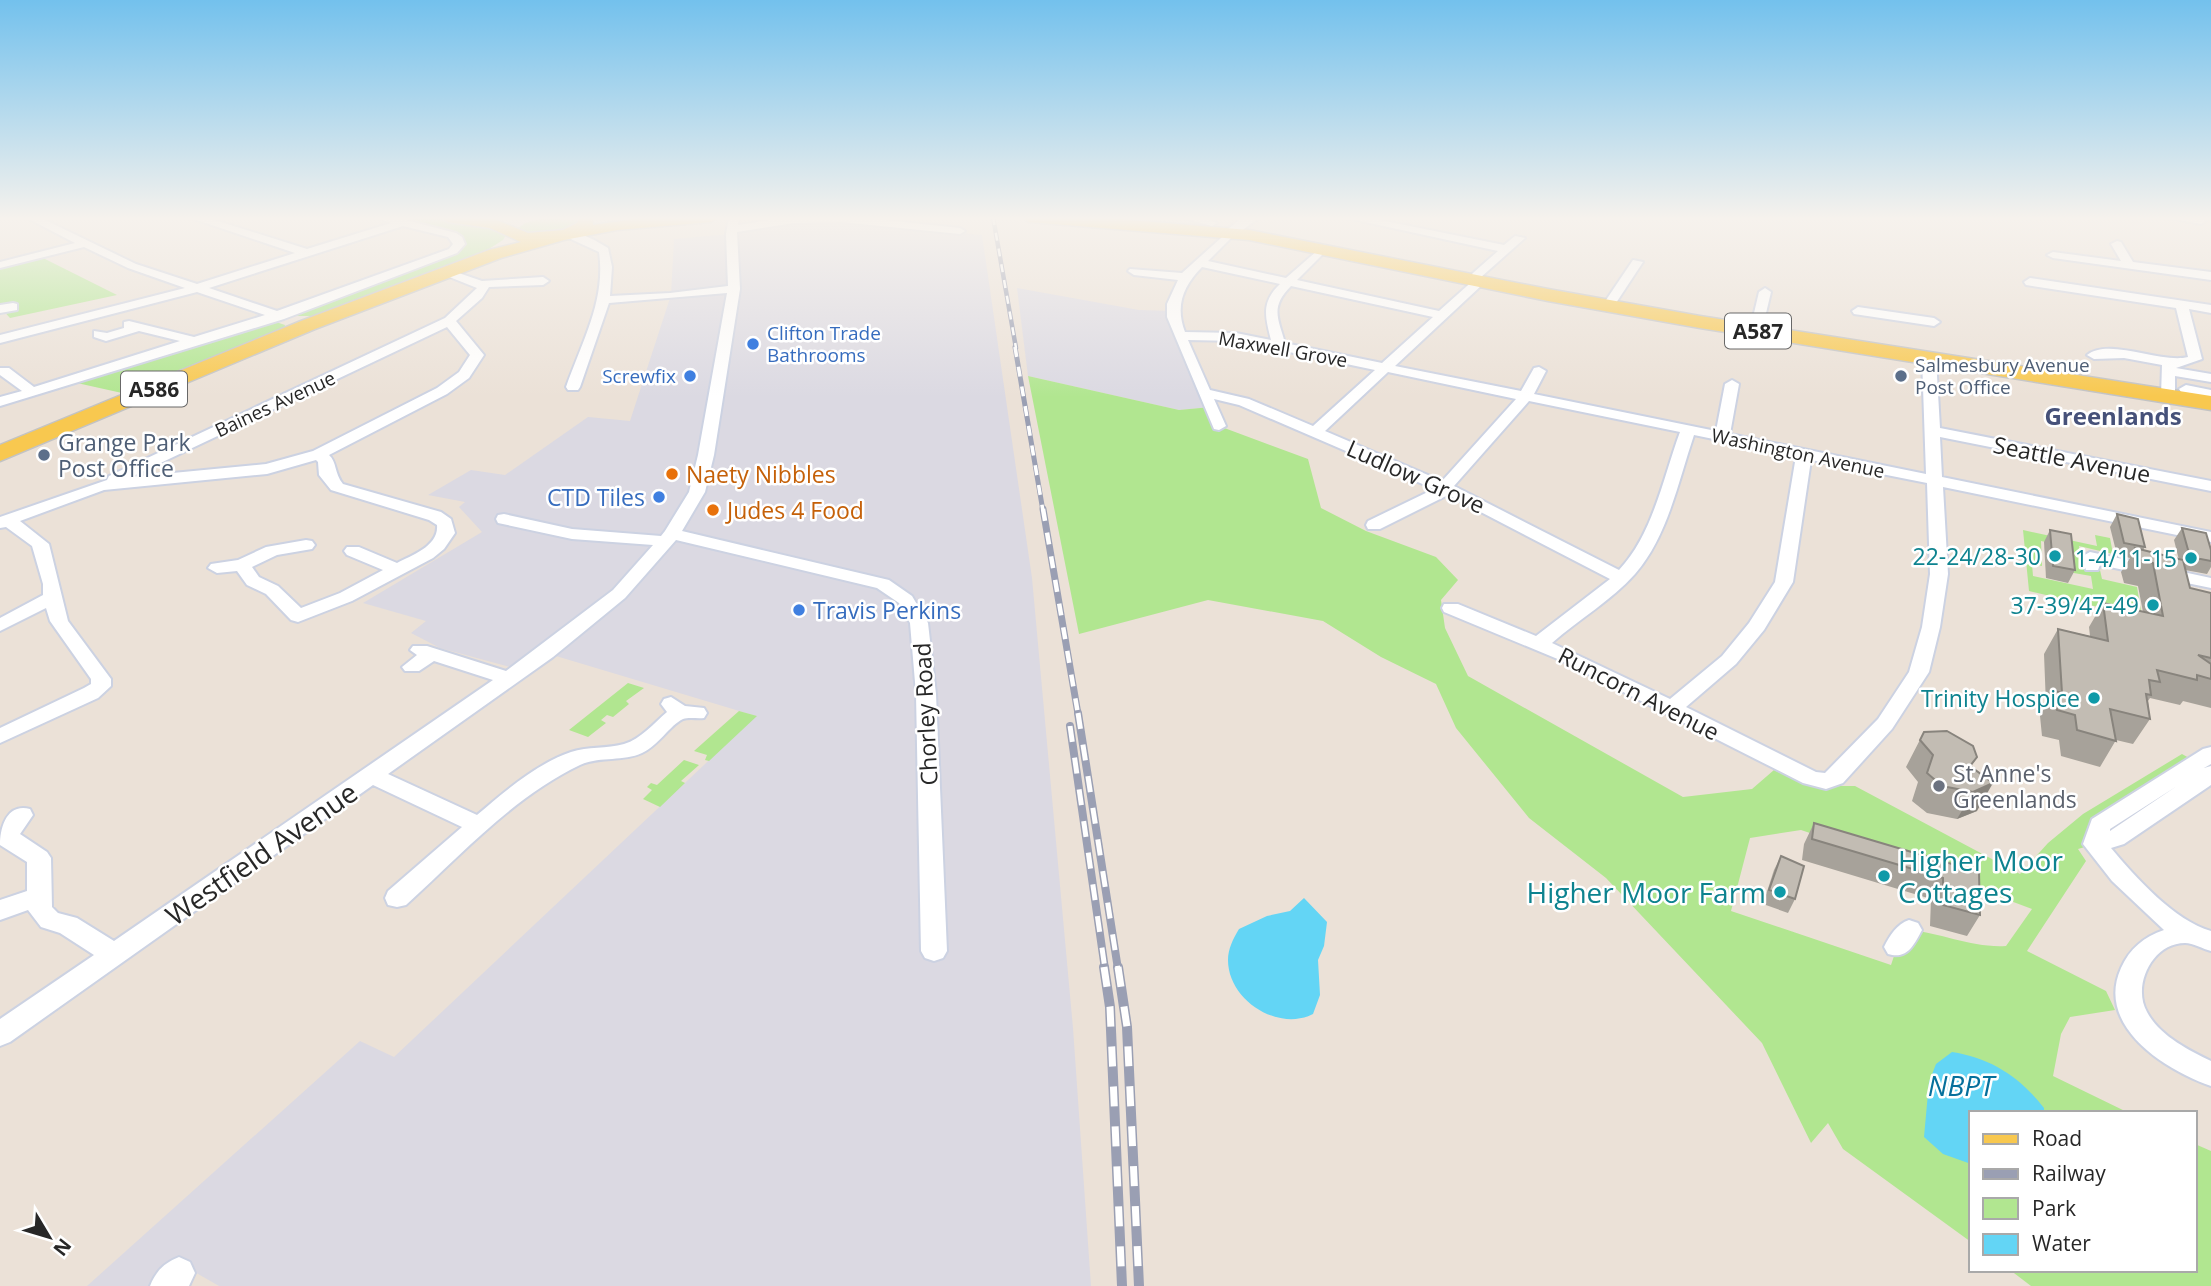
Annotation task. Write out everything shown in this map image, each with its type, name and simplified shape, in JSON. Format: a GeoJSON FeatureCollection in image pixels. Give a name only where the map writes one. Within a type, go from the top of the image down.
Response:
{"type":"FeatureCollection","features":[{"type":"Feature","properties":{"kind":"main road","name":"A586"},"geometry":{"type":"LineString","coordinates":[[0,454],[308,325],[433,277]]}},
{"type":"Feature","properties":{"kind":"main road","name":"A587"},"geometry":{"type":"LineString","coordinates":[[1472,277],[1608,306],[1756,330],[1933,338],[2177,392],[2211,402]]}},
{"type":"Feature","properties":{"kind":"street"},"geometry":{"type":"LineString","coordinates":[[162,277],[308,325]]}},
{"type":"Feature","properties":{"kind":"street"},"geometry":{"type":"LineString","coordinates":[[0,339],[83,320],[232,277]]}},
{"type":"Feature","properties":{"kind":"street"},"geometry":{"type":"LineString","coordinates":[[0,402],[196,342],[382,277]]}},
{"type":"Feature","properties":{"kind":"street"},"geometry":{"type":"LineString","coordinates":[[462,277],[484,284],[542,281]]}},
{"type":"Feature","properties":{"kind":"street"},"geometry":{"type":"LineString","coordinates":[[573,387],[604,300],[608,277]]}},
{"type":"Feature","properties":{"kind":"street","name":"Westfield Avenue"},"geometry":{"type":"LineString","coordinates":[[0,1034],[515,674],[619,594],[669,538],[701,479],[734,289],[733,277]]}},
{"type":"Feature","properties":{"kind":"street"},"geometry":{"type":"LineString","coordinates":[[1178,277],[1185,278],[1172,304],[1174,318],[1219,426]]}},
{"type":"Feature","properties":{"kind":"street"},"geometry":{"type":"LineString","coordinates":[[1269,277],[1442,315]]}},
{"type":"Feature","properties":{"kind":"street"},"geometry":{"type":"LineString","coordinates":[[1279,346],[1270,311],[1274,296],[1291,277]]}},
{"type":"Feature","properties":{"kind":"street"},"geometry":{"type":"LineString","coordinates":[[1608,306],[1627,277]]}},
{"type":"Feature","properties":{"kind":"street"},"geometry":{"type":"LineString","coordinates":[[1316,431],[1442,315],[1478,278]]}},
{"type":"Feature","properties":{"kind":"street"},"geometry":{"type":"LineString","coordinates":[[2030,282],[2211,309]]}},
{"type":"Feature","properties":{"kind":"street"},"geometry":{"type":"LineString","coordinates":[[484,301],[518,283]]}},
{"type":"Feature","properties":{"kind":"street","name":"Baines Avenue"},"geometry":{"type":"LineString","coordinates":[[101,485],[449,321],[478,295],[484,284]]}},
{"type":"Feature","properties":{"kind":"street"},"geometry":{"type":"LineString","coordinates":[[604,300],[734,289]]}},
{"type":"Feature","properties":{"kind":"street"},"geometry":{"type":"LineString","coordinates":[[1756,330],[1765,292]]}},
{"type":"Feature","properties":{"kind":"street"},"geometry":{"type":"LineString","coordinates":[[2171,367],[2195,359],[2182,305]]}},
{"type":"Feature","properties":{"kind":"street"},"geometry":{"type":"LineString","coordinates":[[1858,311],[1933,338],[1933,480]]}},
{"type":"Feature","properties":{"kind":"street"},"geometry":{"type":"LineString","coordinates":[[4,521],[101,485],[267,469],[318,454],[442,391],[464,375],[477,355],[449,321]]}},
{"type":"Feature","properties":{"kind":"street"},"geometry":{"type":"LineString","coordinates":[[99,334],[106,337],[133,326],[196,342]]}},
{"type":"Feature","properties":{"kind":"street","name":"Maxwell Grove"},"geometry":{"type":"LineString","coordinates":[[1181,337],[1225,335],[1385,368]]}},
{"type":"Feature","properties":{"kind":"street"},"geometry":{"type":"LineString","coordinates":[[2094,355],[2126,357],[2211,379]]}},
{"type":"Feature","properties":{"kind":"street"},"geometry":{"type":"LineString","coordinates":[[2171,367],[2177,392],[2211,394]]}},
{"type":"Feature","properties":{"kind":"street","name":"Washington Avenue"},"geometry":{"type":"LineString","coordinates":[[1385,368],[2211,537]]}},
{"type":"Feature","properties":{"kind":"street"},"geometry":{"type":"LineString","coordinates":[[4,371],[34,393]]}},
{"type":"Feature","properties":{"kind":"street"},"geometry":{"type":"LineString","coordinates":[[1375,526],[1446,488],[1525,397],[1539,371]]}},
{"type":"Feature","properties":{"kind":"street"},"geometry":{"type":"LineString","coordinates":[[1722,437],[1732,384]]}},
{"type":"Feature","properties":{"kind":"street","name":"Ludlow Grove"},"geometry":{"type":"LineString","coordinates":[[1205,393],[1244,402],[1446,488],[1619,577]]}},
{"type":"Feature","properties":{"kind":"street"},"geometry":{"type":"LineString","coordinates":[[1540,643],[1636,562],[1647,542],[1688,430]]}},
{"type":"Feature","properties":{"kind":"street","name":"Seattle Avenue"},"geometry":{"type":"LineString","coordinates":[[1933,432],[2211,486]]}},
{"type":"Feature","properties":{"kind":"street"},"geometry":{"type":"LineString","coordinates":[[242,565],[253,581],[272,590],[301,623],[438,545],[446,533],[445,523],[414,509],[337,487],[327,475],[326,460],[318,454]]}},
{"type":"Feature","properties":{"kind":"street"},"geometry":{"type":"LineString","coordinates":[[1672,708],[1729,660],[1757,626],[1784,582],[1804,454]]}},
{"type":"Feature","properties":{"kind":"street","name":"Runcorn Avenue"},"geometry":{"type":"LineString","coordinates":[[1451,608],[1540,643],[1799,772],[1826,781],[1835,778],[1885,724],[1919,672],[1931,627],[1938,574],[1933,480]]}},
{"type":"Feature","properties":{"kind":"street","name":"Chorley Road"},"geometry":{"type":"LineString","coordinates":[[504,519],[572,534],[669,538],[883,584],[906,600],[919,623],[926,694],[934,951]]}},
{"type":"Feature","properties":{"kind":"street"},"geometry":{"type":"LineString","coordinates":[[0,736],[91,693],[100,686],[102,679],[59,621],[40,544],[4,521]]}},
{"type":"Feature","properties":{"kind":"street"},"geometry":{"type":"LineString","coordinates":[[217,568],[242,565],[272,551],[306,545]]}},
{"type":"Feature","properties":{"kind":"street"},"geometry":{"type":"LineString","coordinates":[[353,551],[396,569]]}},
{"type":"Feature","properties":{"kind":"street"},"geometry":{"type":"LineString","coordinates":[[2091,558],[2211,583]]}},
{"type":"Feature","properties":{"kind":"street"},"geometry":{"type":"LineString","coordinates":[[0,625],[52,598]]}},
{"type":"Feature","properties":{"kind":"street"},"geometry":{"type":"LineString","coordinates":[[421,657],[515,674]]}},
{"type":"Feature","properties":{"kind":"street"},"geometry":{"type":"LineString","coordinates":[[397,898],[480,826],[572,759],[593,753],[634,749],[682,710]]}},
{"type":"Feature","properties":{"kind":"street"},"geometry":{"type":"LineString","coordinates":[[2095,844],[2100,825],[2211,754]]}},
{"type":"Feature","properties":{"kind":"street"},"geometry":{"type":"LineString","coordinates":[[2095,844],[2116,838],[2211,774]]}},
{"type":"Feature","properties":{"kind":"street"},"geometry":{"type":"LineString","coordinates":[[372,775],[480,826]]}},
{"type":"Feature","properties":{"kind":"street"},"geometry":{"type":"LineString","coordinates":[[22,815],[3,836],[39,858],[40,910],[50,920],[68,925],[115,955]]}},
{"type":"Feature","properties":{"kind":"street"},"geometry":{"type":"LineString","coordinates":[[2095,844],[2120,876],[2184,933],[2211,942]]}},
{"type":"Feature","properties":{"kind":"street"},"geometry":{"type":"LineString","coordinates":[[0,910],[38,897]]}},
{"type":"Feature","properties":{"kind":"street"},"geometry":{"type":"LineString","coordinates":[[2184,933],[2155,944],[2135,962],[2127,989],[2129,1005],[2155,1042],[2184,1062],[2211,1074]]}},
{"type":"Feature","properties":{"kind":"shaded area"},"geometry":{"type":"Polygon","coordinates":[[[672,277],[988,277],[1032,578],[1073,1028],[1091,1286],[219,1286],[179,1263],[155,1286],[87,1286],[360,1041],[394,1057],[756,716],[546,653],[521,670],[440,648],[411,633],[426,621],[363,603],[482,532],[459,507],[465,502],[428,495],[471,470],[505,475],[588,417],[630,421],[671,295],[672,277]]]}},
{"type":"Feature","properties":{"kind":"shaded area"},"geometry":{"type":"Polygon","coordinates":[[[1017,288],[1139,310],[1173,311],[1211,407],[1179,410],[1028,376],[1017,288]]]}},
{"type":"Feature","properties":{"kind":"green space"},"geometry":{"type":"Polygon","coordinates":[[[0,277],[81,277],[117,295],[10,318],[0,307],[0,277]]]}},
{"type":"Feature","properties":{"kind":"green space"},"geometry":{"type":"Polygon","coordinates":[[[382,277],[418,277],[315,316],[296,316],[290,311],[382,277]]]}},
{"type":"Feature","properties":{"kind":"green space"},"geometry":{"type":"Polygon","coordinates":[[[276,322],[285,325],[284,328],[122,393],[77,383],[264,324],[276,322]]]}},
{"type":"Feature","properties":{"kind":"green space"},"geometry":{"type":"Polygon","coordinates":[[[1028,376],[1179,410],[1211,407],[1219,426],[1308,459],[1321,508],[1366,531],[1436,557],[1458,580],[1441,600],[1445,628],[1468,676],[1683,797],[1752,789],[1774,770],[1801,782],[1820,786],[1855,786],[2020,874],[2048,843],[2083,814],[2182,754],[2196,762],[2100,825],[2095,844],[2078,849],[2086,861],[2027,951],[2106,991],[2115,1010],[2070,1017],[2061,1034],[2053,1076],[2125,1111],[1969,1111],[1969,1241],[1843,1149],[1828,1123],[1811,1143],[1762,1043],[1606,878],[1529,818],[1456,728],[1436,684],[1381,657],[1323,621],[1208,600],[1079,634],[1028,376]],[[1801,830],[1750,838],[1731,911],[1891,965],[1897,947],[1909,930],[1981,945],[2006,946],[2032,909],[1801,830]]]}},
{"type":"Feature","properties":{"kind":"green space"},"geometry":{"type":"Polygon","coordinates":[[[2023,530],[2097,546],[2095,535],[2110,538],[2113,554],[2079,546],[2082,565],[2100,570],[2102,579],[2137,587],[2142,617],[2029,591],[2023,530]],[[2041,541],[2042,566],[2032,564],[2033,576],[2093,589],[2091,576],[2068,572],[2060,545],[2041,541]]]}},
{"type":"Feature","properties":{"kind":"green space"},"geometry":{"type":"Polygon","coordinates":[[[628,683],[644,688],[626,701],[629,704],[613,717],[607,715],[601,720],[606,723],[588,737],[569,730],[628,683]]]}},
{"type":"Feature","properties":{"kind":"green space"},"geometry":{"type":"Polygon","coordinates":[[[739,711],[757,716],[709,761],[705,760],[707,755],[694,751],[739,711]]]}},
{"type":"Feature","properties":{"kind":"green space"},"geometry":{"type":"Polygon","coordinates":[[[684,760],[699,765],[681,781],[685,783],[660,807],[643,799],[652,790],[647,787],[651,783],[657,785],[684,760]]]}},
{"type":"Feature","properties":{"kind":"green space"},"geometry":{"type":"Polygon","coordinates":[[[2197,1145],[2211,1151],[2211,1286],[2031,1286],[2013,1272],[2197,1272],[2197,1145]]]}},
{"type":"Feature","properties":{"kind":"water"},"geometry":{"type":"Polygon","coordinates":[[[1304,898],[1327,922],[1324,946],[1318,960],[1320,995],[1313,1014],[1285,1019],[1257,1009],[1236,988],[1230,975],[1228,956],[1239,929],[1267,916],[1290,911],[1304,898]]]}},
{"type":"Feature","properties":{"kind":"water","name":"NBPT"},"geometry":{"type":"Polygon","coordinates":[[[1952,1052],[1992,1064],[2025,1087],[2044,1111],[1969,1111],[1969,1163],[1943,1154],[1924,1137],[1929,1082],[1936,1064],[1952,1052]]]}},
{"type":"Feature","properties":{"kind":"building"},"geometry":{"type":"Polygon","coordinates":[[[2117,514],[2138,519],[2145,547],[2124,543],[2117,514]]]}},
{"type":"Feature","properties":{"kind":"building"},"geometry":{"type":"Polygon","coordinates":[[[2182,528],[2206,533],[2211,561],[2190,557],[2182,528]]]}},
{"type":"Feature","properties":{"kind":"building"},"geometry":{"type":"Polygon","coordinates":[[[2050,530],[2071,534],[2075,570],[2053,566],[2050,530]]]}},
{"type":"Feature","properties":{"kind":"building","name":"Trinity Hospice"},"geometry":{"type":"Polygon","coordinates":[[[2135,548],[2183,560],[2190,588],[2211,593],[2211,658],[2198,655],[2211,664],[2211,679],[2197,675],[2197,680],[2157,670],[2160,682],[2149,680],[2151,695],[2146,694],[2150,719],[2110,709],[2116,741],[2077,730],[2075,715],[2057,710],[2055,691],[2062,693],[2058,629],[2108,641],[2103,603],[2163,616],[2153,563],[2138,559],[2135,548]]]}},
{"type":"Feature","properties":{"kind":"building"},"geometry":{"type":"Polygon","coordinates":[[[1947,731],[1973,746],[1977,757],[1970,766],[1993,783],[1973,792],[1942,786],[1927,773],[1933,755],[1920,740],[1924,732],[1947,731]]]}},
{"type":"Feature","properties":{"kind":"building"},"geometry":{"type":"Polygon","coordinates":[[[1814,823],[1979,872],[1980,915],[1943,905],[1943,878],[1812,839],[1814,823]]]}},
{"type":"Feature","properties":{"kind":"building"},"geometry":{"type":"Polygon","coordinates":[[[1781,856],[1804,866],[1795,899],[1769,890],[1781,856]]]}},
{"type":"Feature","properties":{"kind":"railway"},"geometry":{"type":"LineString","coordinates":[[1004,277],[1016,348]]}},
{"type":"Feature","properties":{"kind":"railway"},"geometry":{"type":"LineString","coordinates":[[1015,347],[1043,511]]}},
{"type":"Feature","properties":{"kind":"railway"},"geometry":{"type":"LineString","coordinates":[[1043,509],[1078,714]]}},
{"type":"Feature","properties":{"kind":"railway"},"geometry":{"type":"LineString","coordinates":[[1078,713],[1118,969]]}},
{"type":"Feature","properties":{"kind":"railway"},"geometry":{"type":"LineString","coordinates":[[1070,726],[1105,969]]}},
{"type":"Feature","properties":{"kind":"railway"},"geometry":{"type":"LineString","coordinates":[[1104,967],[1110,1007],[1122,1286]]}},
{"type":"Feature","properties":{"kind":"railway"},"geometry":{"type":"LineString","coordinates":[[1118,967],[1127,1027],[1139,1286]]}},
{"type":"Feature","properties":{"kind":"place","name":"Clifton Trade Bathrooms"},"geometry":{"type":"Point","coordinates":[753,344]}},
{"type":"Feature","properties":{"kind":"place","name":"Screwfix"},"geometry":{"type":"Point","coordinates":[690,376]}},
{"type":"Feature","properties":{"kind":"place","name":"Salmesbury Avenue Post Office"},"geometry":{"type":"Point","coordinates":[1901,376]}},
{"type":"Feature","properties":{"kind":"place","name":"Grange Park Post Office"},"geometry":{"type":"Point","coordinates":[44,455]}},
{"type":"Feature","properties":{"kind":"place","name":"Naety Nibbles"},"geometry":{"type":"Point","coordinates":[672,474]}},
{"type":"Feature","properties":{"kind":"place","name":"CTD Tiles"},"geometry":{"type":"Point","coordinates":[659,497]}},
{"type":"Feature","properties":{"kind":"place","name":"Judes 4 Food"},"geometry":{"type":"Point","coordinates":[713,510]}},
{"type":"Feature","properties":{"kind":"place","name":"22-24/28-30"},"geometry":{"type":"Point","coordinates":[2055,556]}},
{"type":"Feature","properties":{"kind":"place","name":"1-4/11-15"},"geometry":{"type":"Point","coordinates":[2191,558]}},
{"type":"Feature","properties":{"kind":"place","name":"37-39/47-49"},"geometry":{"type":"Point","coordinates":[2153,605]}},
{"type":"Feature","properties":{"kind":"place","name":"Travis Perkins"},"geometry":{"type":"Point","coordinates":[799,610]}},
{"type":"Feature","properties":{"kind":"place","name":"Trinity Hospice"},"geometry":{"type":"Point","coordinates":[2094,698]}},
{"type":"Feature","properties":{"kind":"place","name":"St Anne's Greenlands"},"geometry":{"type":"Point","coordinates":[1939,786]}},
{"type":"Feature","properties":{"kind":"place","name":"Higher Moor Cottages"},"geometry":{"type":"Point","coordinates":[1884,876]}},
{"type":"Feature","properties":{"kind":"place","name":"Higher Moor Farm"},"geometry":{"type":"Point","coordinates":[1780,892]}},
{"type":"Feature","properties":{"kind":"district","name":"Greenlands"},"geometry":{"type":"Point","coordinates":[2113,415]}}]}
